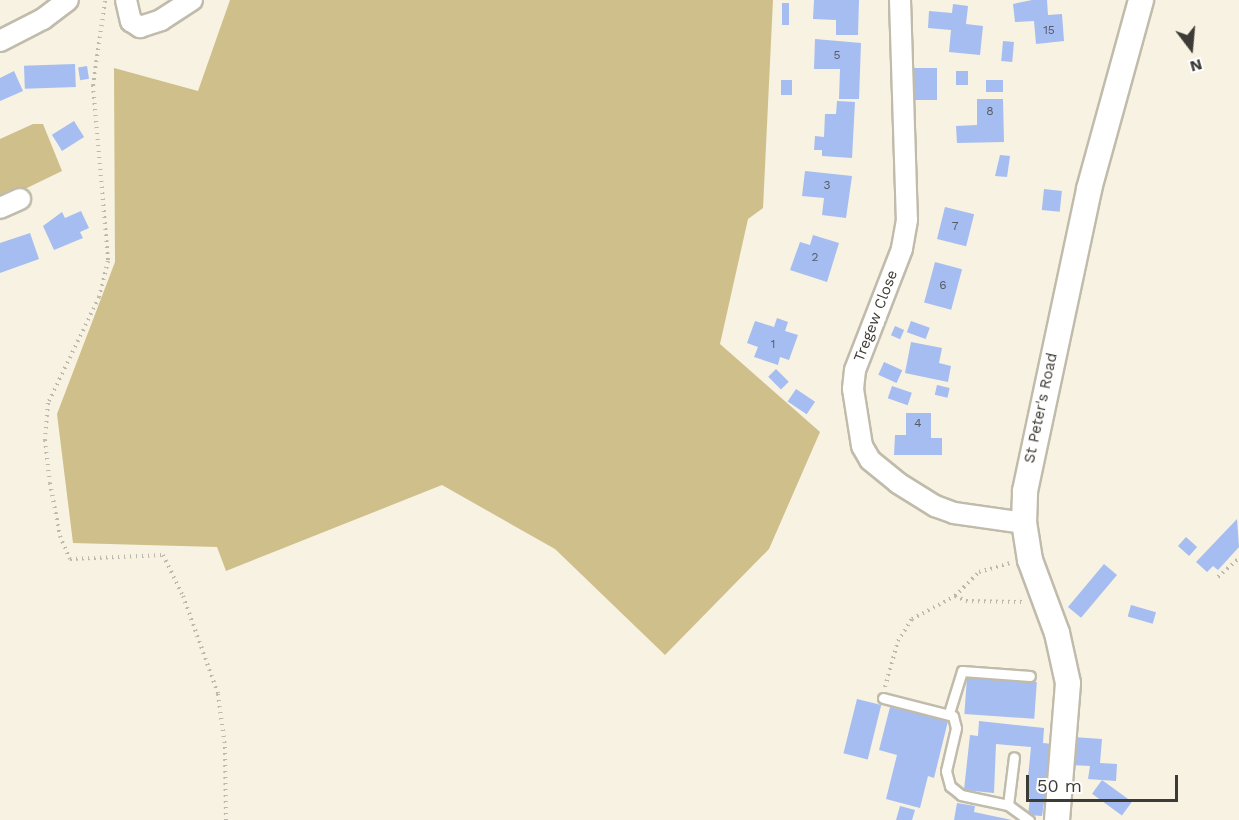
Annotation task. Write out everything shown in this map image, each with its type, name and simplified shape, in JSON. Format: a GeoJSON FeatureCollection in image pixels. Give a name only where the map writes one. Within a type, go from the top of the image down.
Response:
{"type":"FeatureCollection","features":[{"type":"Feature","properties":{"kind":"street"},"geometry":{"type":"LineString","coordinates":[[0,41],[43,19],[68,0]]}},
{"type":"Feature","properties":{"kind":"street"},"geometry":{"type":"LineString","coordinates":[[126,0],[131,21],[140,27],[161,20],[192,0]]}},
{"type":"Feature","properties":{"kind":"street","name":"Tregew Close"},"geometry":{"type":"LineString","coordinates":[[900,0],[907,220],[902,249],[855,370],[853,389],[862,446],[870,460],[898,483],[935,506],[954,513],[1024,523]]}},
{"type":"Feature","properties":{"kind":"street","name":"St Peter's Road"},"geometry":{"type":"LineString","coordinates":[[1057,820],[1068,683],[1057,633],[1030,560],[1024,523],[1027,473],[1089,189],[1141,0]]}},
{"type":"Feature","properties":{"kind":"street"},"geometry":{"type":"LineString","coordinates":[[0,208],[20,199]]}},
{"type":"Feature","properties":{"kind":"lane"},"geometry":{"type":"LineString","coordinates":[[1029,820],[1008,805],[961,795],[950,786],[946,771],[956,728],[949,713],[962,671],[1030,676]]}},
{"type":"Feature","properties":{"kind":"lane"},"geometry":{"type":"LineString","coordinates":[[883,698],[949,713]]}},
{"type":"Feature","properties":{"kind":"lane"},"geometry":{"type":"LineString","coordinates":[[1008,805],[1014,758]]}},
{"type":"Feature","properties":{"kind":"path"},"geometry":{"type":"LineString","coordinates":[[105,0],[93,85],[108,261],[99,297],[48,403],[45,440],[50,483],[60,536],[70,559],[158,552],[163,555],[183,596],[218,694],[225,747],[226,820]]}},
{"type":"Feature","properties":{"kind":"path"},"geometry":{"type":"LineString","coordinates":[[1218,577],[1239,558]]}},
{"type":"Feature","properties":{"kind":"path"},"geometry":{"type":"LineString","coordinates":[[883,698],[903,629],[920,613],[955,596],[989,568],[1030,560]]}},
{"type":"Feature","properties":{"kind":"path"},"geometry":{"type":"LineString","coordinates":[[955,596],[978,601],[1024,602],[1042,596]]}},
{"type":"Feature","properties":{"kind":"shaded area"},"geometry":{"type":"Polygon","coordinates":[[[230,0],[773,0],[763,208],[748,219],[720,344],[820,432],[769,549],[665,655],[555,549],[442,485],[226,571],[217,547],[73,543],[57,414],[115,262],[114,68],[198,91],[230,0]]]}},
{"type":"Feature","properties":{"kind":"shaded area"},"geometry":{"type":"Polygon","coordinates":[[[33,124],[43,124],[62,171],[0,201],[0,139],[33,124]]]}},
{"type":"Feature","properties":{"kind":"building"},"geometry":{"type":"Polygon","coordinates":[[[814,0],[859,0],[858,35],[836,35],[836,20],[813,19],[814,0]]]}},
{"type":"Feature","properties":{"kind":"building"},"geometry":{"type":"Polygon","coordinates":[[[1047,0],[1048,15],[1062,14],[1064,41],[1036,44],[1034,21],[1015,22],[1013,4],[1047,0]]]}},
{"type":"Feature","properties":{"kind":"building"},"geometry":{"type":"Polygon","coordinates":[[[782,3],[789,3],[789,25],[782,25],[782,3]]]}},
{"type":"Feature","properties":{"kind":"building"},"geometry":{"type":"Polygon","coordinates":[[[953,4],[968,6],[966,24],[983,26],[980,55],[949,52],[951,30],[928,28],[929,11],[952,13],[953,4]]]}},
{"type":"Feature","properties":{"kind":"building"},"geometry":{"type":"Polygon","coordinates":[[[815,39],[861,43],[859,99],[839,99],[840,69],[814,69],[815,39]]]}},
{"type":"Feature","properties":{"kind":"building"},"geometry":{"type":"Polygon","coordinates":[[[1003,41],[1014,42],[1012,62],[1001,61],[1003,41]]]}},
{"type":"Feature","properties":{"kind":"building"},"geometry":{"type":"Polygon","coordinates":[[[75,64],[76,87],[25,89],[24,66],[75,64]]]}},
{"type":"Feature","properties":{"kind":"building"},"geometry":{"type":"Polygon","coordinates":[[[87,66],[89,79],[80,80],[78,67],[87,66]]]}},
{"type":"Feature","properties":{"kind":"building"},"geometry":{"type":"Polygon","coordinates":[[[914,68],[937,68],[937,100],[914,100],[914,68]]]}},
{"type":"Feature","properties":{"kind":"building"},"geometry":{"type":"Polygon","coordinates":[[[14,71],[23,91],[0,101],[0,78],[14,71]]]}},
{"type":"Feature","properties":{"kind":"building"},"geometry":{"type":"Polygon","coordinates":[[[956,71],[968,71],[968,85],[956,85],[956,71]]]}},
{"type":"Feature","properties":{"kind":"building"},"geometry":{"type":"Polygon","coordinates":[[[781,80],[792,80],[792,95],[781,95],[781,80]]]}},
{"type":"Feature","properties":{"kind":"building"},"geometry":{"type":"Polygon","coordinates":[[[986,80],[1003,80],[1003,92],[986,92],[986,80]]]}},
{"type":"Feature","properties":{"kind":"building"},"geometry":{"type":"Polygon","coordinates":[[[977,99],[1003,99],[1004,142],[957,143],[956,126],[977,125],[977,99]]]}},
{"type":"Feature","properties":{"kind":"building"},"geometry":{"type":"Polygon","coordinates":[[[837,101],[855,102],[852,158],[822,156],[822,150],[814,150],[815,136],[824,137],[825,114],[836,114],[837,101]]]}},
{"type":"Feature","properties":{"kind":"building"},"geometry":{"type":"Polygon","coordinates":[[[74,121],[84,137],[62,151],[52,135],[74,121]]]}},
{"type":"Feature","properties":{"kind":"building"},"geometry":{"type":"Polygon","coordinates":[[[1000,155],[1010,156],[1007,177],[995,176],[1000,155]]]}},
{"type":"Feature","properties":{"kind":"building"},"geometry":{"type":"Polygon","coordinates":[[[805,171],[852,176],[846,218],[822,215],[824,198],[802,196],[805,171]]]}},
{"type":"Feature","properties":{"kind":"building"},"geometry":{"type":"Polygon","coordinates":[[[1044,189],[1062,191],[1060,212],[1042,210],[1044,189]]]}},
{"type":"Feature","properties":{"kind":"building"},"geometry":{"type":"Polygon","coordinates":[[[945,207],[974,214],[966,246],[937,239],[945,207]]]}},
{"type":"Feature","properties":{"kind":"building"},"geometry":{"type":"Polygon","coordinates":[[[81,211],[89,228],[80,232],[83,238],[54,250],[43,226],[62,212],[65,218],[81,211]]]}},
{"type":"Feature","properties":{"kind":"building"},"geometry":{"type":"Polygon","coordinates":[[[30,233],[39,259],[0,273],[0,243],[30,233]]]}},
{"type":"Feature","properties":{"kind":"building"},"geometry":{"type":"Polygon","coordinates":[[[813,235],[839,243],[827,282],[790,270],[800,242],[810,245],[813,235]]]}},
{"type":"Feature","properties":{"kind":"building"},"geometry":{"type":"Polygon","coordinates":[[[935,262],[962,269],[951,310],[924,303],[935,262]]]}},
{"type":"Feature","properties":{"kind":"building"},"geometry":{"type":"Polygon","coordinates":[[[777,318],[788,322],[785,331],[798,335],[789,360],[780,357],[778,365],[754,357],[758,347],[747,343],[755,321],[774,327],[777,318]]]}},
{"type":"Feature","properties":{"kind":"building"},"geometry":{"type":"Polygon","coordinates":[[[911,321],[930,328],[926,339],[907,332],[911,321]]]}},
{"type":"Feature","properties":{"kind":"building"},"geometry":{"type":"Polygon","coordinates":[[[895,326],[904,330],[900,339],[891,335],[895,326]]]}},
{"type":"Feature","properties":{"kind":"building"},"geometry":{"type":"Polygon","coordinates":[[[911,342],[942,348],[939,363],[951,366],[948,382],[905,373],[911,342]]]}},
{"type":"Feature","properties":{"kind":"building"},"geometry":{"type":"Polygon","coordinates":[[[884,362],[902,370],[897,383],[878,375],[884,362]]]}},
{"type":"Feature","properties":{"kind":"building"},"geometry":{"type":"Polygon","coordinates":[[[776,369],[789,382],[781,390],[768,377],[776,369]]]}},
{"type":"Feature","properties":{"kind":"building"},"geometry":{"type":"Polygon","coordinates":[[[937,385],[950,388],[947,398],[935,395],[937,385]]]}},
{"type":"Feature","properties":{"kind":"building"},"geometry":{"type":"Polygon","coordinates":[[[892,386],[912,393],[908,405],[888,398],[892,386]]]}},
{"type":"Feature","properties":{"kind":"building"},"geometry":{"type":"Polygon","coordinates":[[[796,389],[815,402],[807,414],[788,401],[796,389]]]}},
{"type":"Feature","properties":{"kind":"building"},"geometry":{"type":"Polygon","coordinates":[[[906,413],[931,413],[931,438],[942,438],[942,455],[894,455],[895,435],[906,435],[906,413]]]}},
{"type":"Feature","properties":{"kind":"building"},"geometry":{"type":"Polygon","coordinates":[[[1237,519],[1239,547],[1218,570],[1213,566],[1207,572],[1196,562],[1237,519]]]}},
{"type":"Feature","properties":{"kind":"building"},"geometry":{"type":"Polygon","coordinates":[[[1186,537],[1197,547],[1189,556],[1178,546],[1186,537]]]}},
{"type":"Feature","properties":{"kind":"building"},"geometry":{"type":"Polygon","coordinates":[[[1104,564],[1117,575],[1081,618],[1068,607],[1104,564]]]}},
{"type":"Feature","properties":{"kind":"building"},"geometry":{"type":"Polygon","coordinates":[[[1131,605],[1156,612],[1153,624],[1128,617],[1131,605]]]}},
{"type":"Feature","properties":{"kind":"building"},"geometry":{"type":"Polygon","coordinates":[[[967,677],[1037,682],[1034,719],[964,714],[967,677]]]}},
{"type":"Feature","properties":{"kind":"building"},"geometry":{"type":"Polygon","coordinates":[[[857,699],[881,705],[868,759],[843,753],[857,699]]]}},
{"type":"Feature","properties":{"kind":"building"},"geometry":{"type":"Polygon","coordinates":[[[890,707],[948,721],[934,778],[928,776],[920,808],[886,799],[897,755],[879,750],[890,707]]]}},
{"type":"Feature","properties":{"kind":"building"},"geometry":{"type":"Polygon","coordinates":[[[979,721],[1044,728],[1043,743],[1053,744],[1042,816],[1028,815],[1030,798],[1026,798],[1031,747],[996,744],[994,793],[964,790],[970,735],[978,736],[979,721]]]}},
{"type":"Feature","properties":{"kind":"building"},"geometry":{"type":"Polygon","coordinates":[[[1073,737],[1102,739],[1100,763],[1117,764],[1116,781],[1088,779],[1090,766],[1071,765],[1073,737]]]}},
{"type":"Feature","properties":{"kind":"building"},"geometry":{"type":"Polygon","coordinates":[[[1102,780],[1132,802],[1122,816],[1092,794],[1102,780]]]}},
{"type":"Feature","properties":{"kind":"building"},"geometry":{"type":"Polygon","coordinates":[[[957,803],[975,806],[974,812],[1012,820],[954,820],[957,803]]]}},
{"type":"Feature","properties":{"kind":"building"},"geometry":{"type":"Polygon","coordinates":[[[900,806],[915,810],[912,820],[896,820],[900,806]]]}}]}
